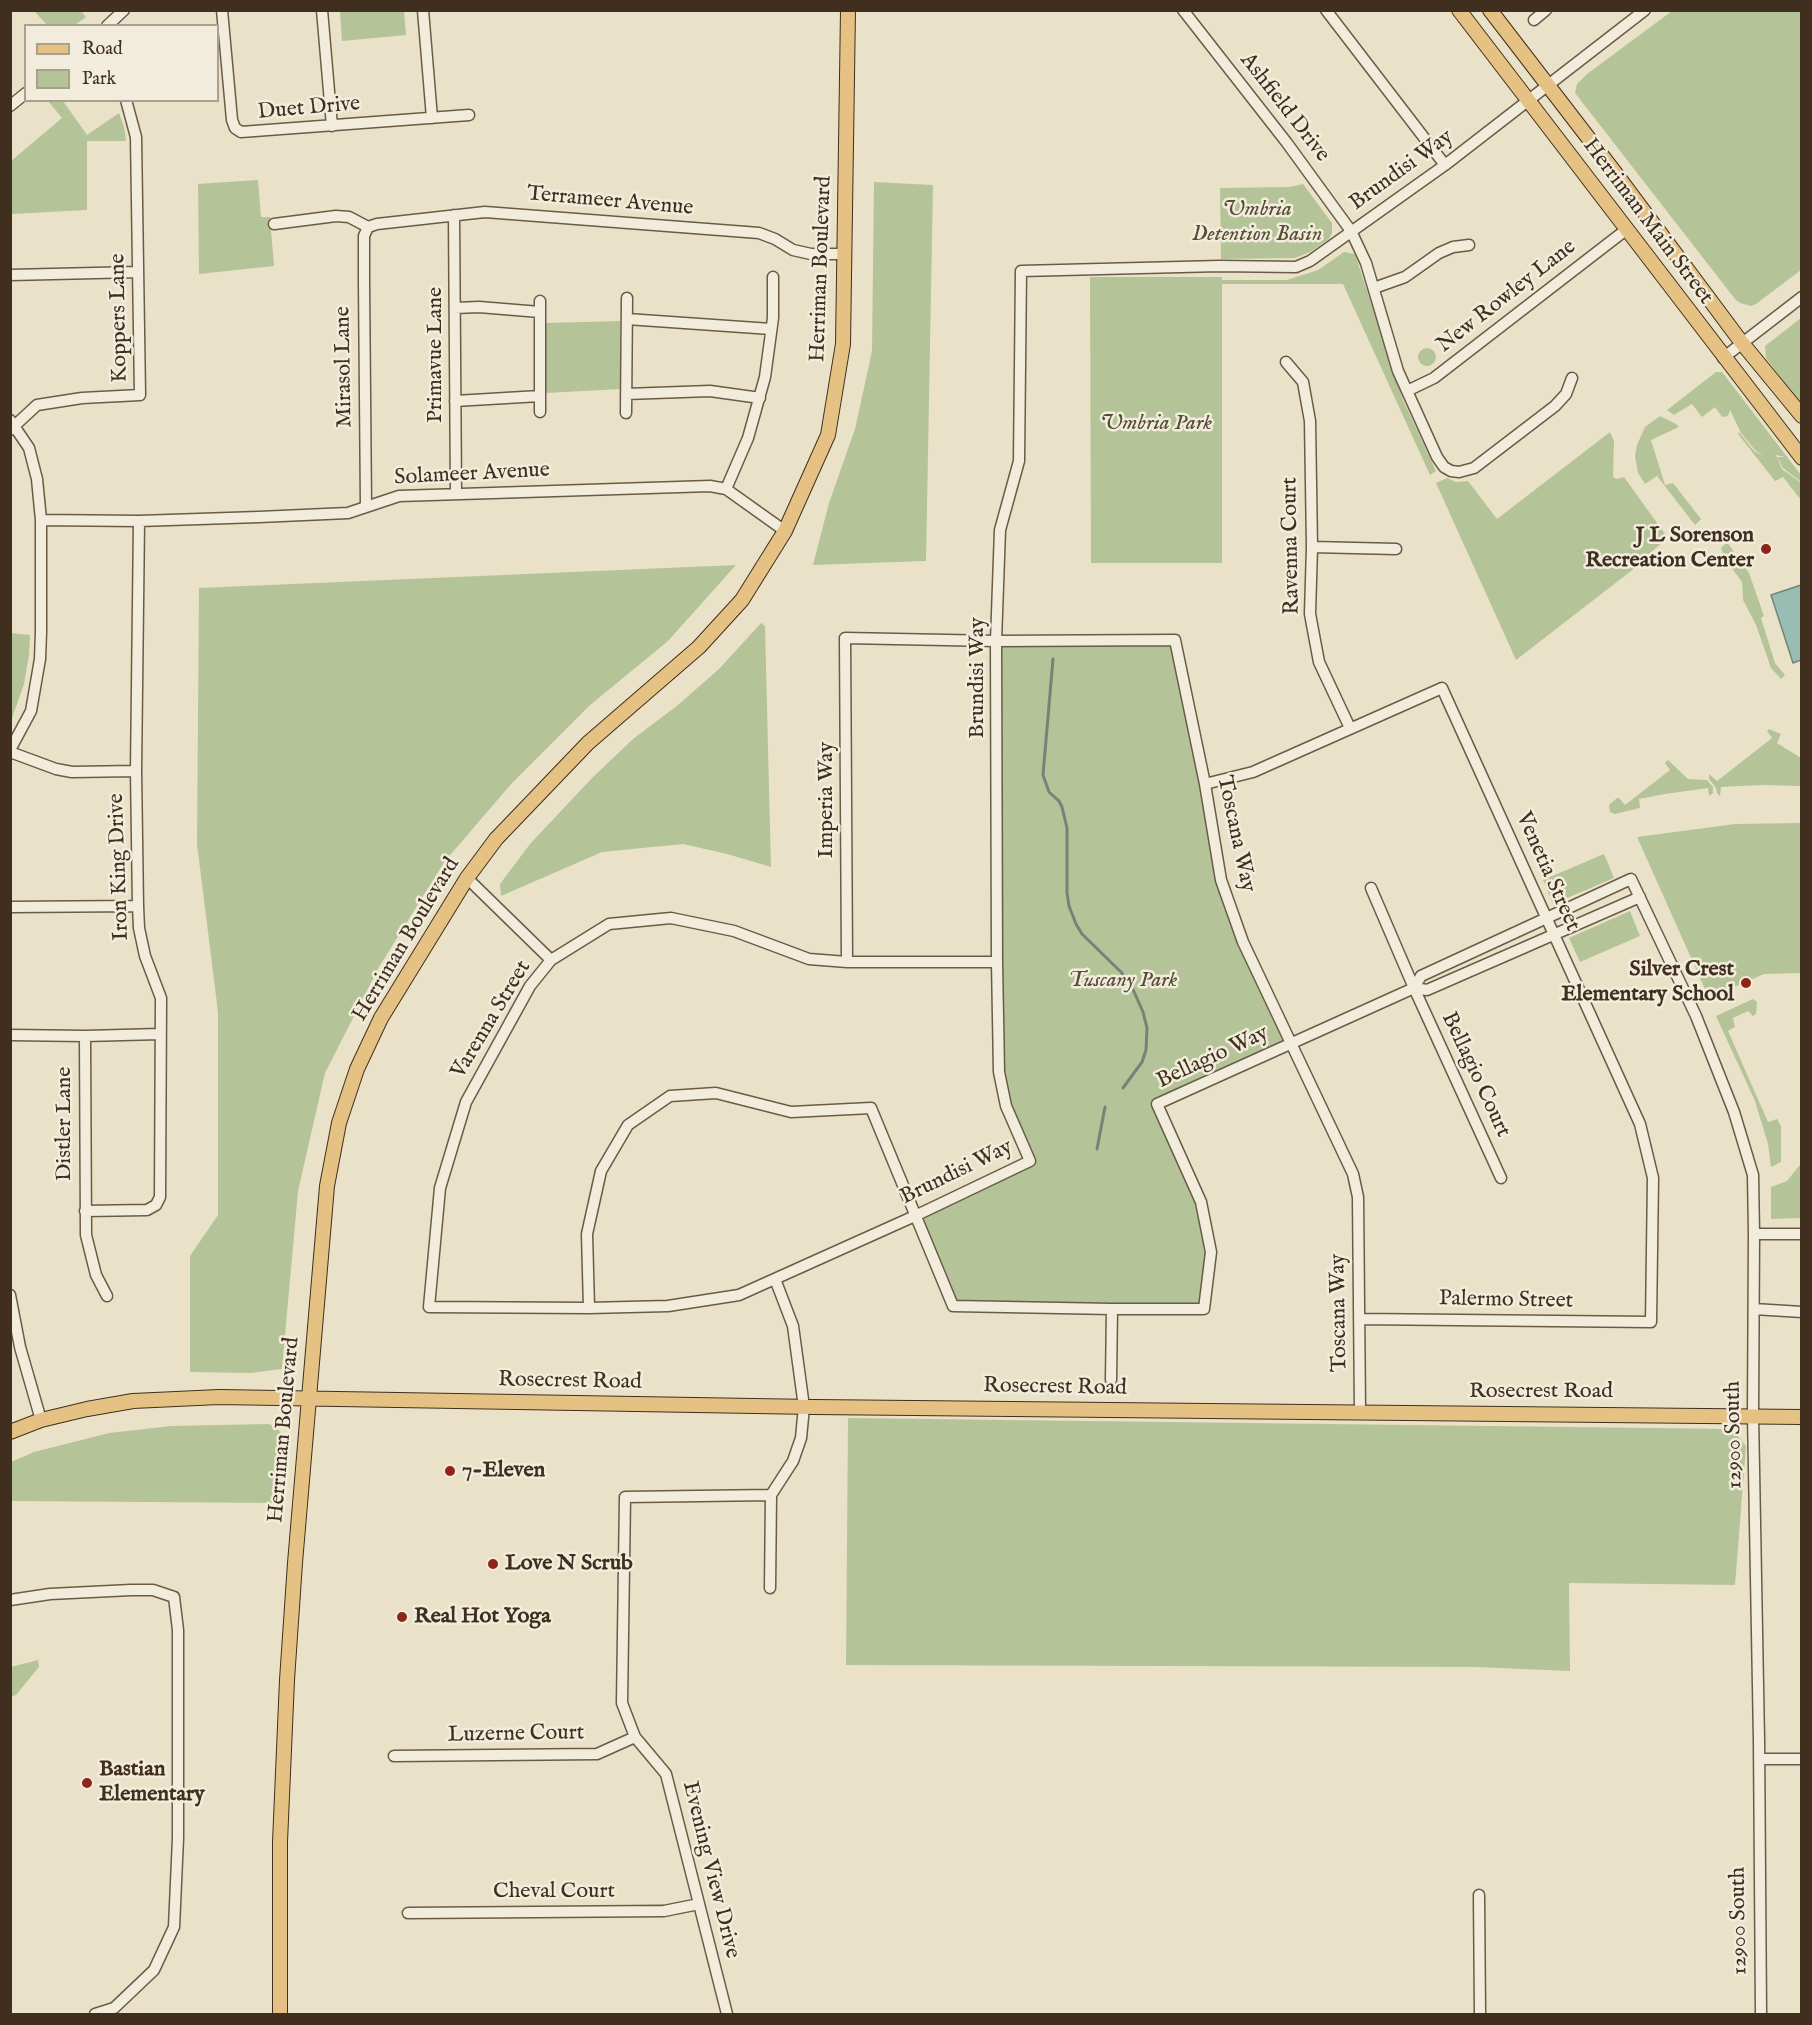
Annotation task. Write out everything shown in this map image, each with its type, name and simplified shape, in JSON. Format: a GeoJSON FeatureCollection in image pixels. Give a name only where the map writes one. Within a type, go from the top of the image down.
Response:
{"type":"FeatureCollection","features":[{"type":"Feature","properties":{"kind":"main road","name":"Herriman Boulevard"},"geometry":{"type":"LineString","coordinates":[[280,2014],[280,1842],[287,1680],[327,1186],[339,1123],[357,1069],[381,1017],[467,878],[496,839],[588,743],[699,647],[742,600],[785,531],[828,435],[843,344],[848,10]]}},
{"type":"Feature","properties":{"kind":"main road","name":"Herriman Main Street"},"geometry":{"type":"LineString","coordinates":[[1459,10],[1723,358],[1802,458]]}},
{"type":"Feature","properties":{"kind":"main road","name":"Herriman Main Street"},"geometry":{"type":"LineString","coordinates":[[1490,10],[1742,343],[1802,416]]}},
{"type":"Feature","properties":{"kind":"main road","name":"Rosecrest Road"},"geometry":{"type":"LineString","coordinates":[[10,1432],[41,1420],[133,1401],[219,1397],[804,1407],[1802,1417]]}},
{"type":"Feature","properties":{"kind":"street"},"geometry":{"type":"LineString","coordinates":[[109,24],[124,10]]}},
{"type":"Feature","properties":{"kind":"street","name":"Duet Drive"},"geometry":{"type":"LineString","coordinates":[[222,10],[232,120],[235,128],[241,132],[470,115]]}},
{"type":"Feature","properties":{"kind":"street"},"geometry":{"type":"LineString","coordinates":[[322,10],[332,126]]}},
{"type":"Feature","properties":{"kind":"street"},"geometry":{"type":"LineString","coordinates":[[423,10],[432,118]]}},
{"type":"Feature","properties":{"kind":"street","name":"Ashfield Drive"},"geometry":{"type":"LineString","coordinates":[[1183,10],[1287,142],[1352,231],[1366,262],[1398,371],[1437,458],[1444,467],[1451,471],[1464,472],[1474,468],[1555,406],[1566,394],[1572,378]]}},
{"type":"Feature","properties":{"kind":"street"},"geometry":{"type":"LineString","coordinates":[[1326,10],[1445,165]]}},
{"type":"Feature","properties":{"kind":"street"},"geometry":{"type":"LineString","coordinates":[[1534,20],[1546,10]]}},
{"type":"Feature","properties":{"kind":"street","name":"Brundisi Way"},"geometry":{"type":"LineString","coordinates":[[429,1307],[668,1306],[739,1295],[1030,1161],[1006,1106],[999,1072],[997,962],[996,641],[1000,530],[1019,461],[1021,271],[1220,266],[1296,267],[1310,261],[1445,165],[1645,10]]}},
{"type":"Feature","properties":{"kind":"street"},"geometry":{"type":"LineString","coordinates":[[10,106],[24,95]]}},
{"type":"Feature","properties":{"kind":"street","name":"Koppers Lane"},"geometry":{"type":"LineString","coordinates":[[12,426],[37,405],[82,398],[140,395],[136,138],[127,102]]}},
{"type":"Feature","properties":{"kind":"street","name":"Terrameer Avenue"},"geometry":{"type":"LineString","coordinates":[[368,227],[377,224],[485,212],[759,233],[793,250],[811,254],[845,254]]}},
{"type":"Feature","properties":{"kind":"street","name":"Primavue Lane"},"geometry":{"type":"LineString","coordinates":[[454,215],[456,494]]}},
{"type":"Feature","properties":{"kind":"street"},"geometry":{"type":"LineString","coordinates":[[274,224],[336,216],[349,217],[368,227]]}},
{"type":"Feature","properties":{"kind":"street","name":"Mirasol Lane"},"geometry":{"type":"LineString","coordinates":[[366,507],[364,236],[368,227]]}},
{"type":"Feature","properties":{"kind":"street","name":"New Rowley Lane"},"geometry":{"type":"LineString","coordinates":[[1407,391],[1434,378],[1627,230]]}},
{"type":"Feature","properties":{"kind":"street"},"geometry":{"type":"LineString","coordinates":[[1374,288],[1405,277],[1438,253],[1453,247],[1469,245]]}},
{"type":"Feature","properties":{"kind":"street"},"geometry":{"type":"LineString","coordinates":[[10,275],[138,272]]}},
{"type":"Feature","properties":{"kind":"street"},"geometry":{"type":"LineString","coordinates":[[726,489],[748,438],[760,398],[768,359],[773,276]]}},
{"type":"Feature","properties":{"kind":"street"},"geometry":{"type":"LineString","coordinates":[[1723,358],[1802,297]]}},
{"type":"Feature","properties":{"kind":"street"},"geometry":{"type":"LineString","coordinates":[[626,413],[627,298]]}},
{"type":"Feature","properties":{"kind":"street"},"geometry":{"type":"LineString","coordinates":[[455,308],[540,307],[540,412]]}},
{"type":"Feature","properties":{"kind":"street"},"geometry":{"type":"LineString","coordinates":[[627,319],[771,329]]}},
{"type":"Feature","properties":{"kind":"street","name":"Ravenna Court"},"geometry":{"type":"LineString","coordinates":[[1286,362],[1304,382],[1310,421],[1312,547],[1310,614],[1319,662],[1350,728]]}},
{"type":"Feature","properties":{"kind":"street"},"geometry":{"type":"LineString","coordinates":[[626,393],[710,391],[760,398]]}},
{"type":"Feature","properties":{"kind":"street"},"geometry":{"type":"LineString","coordinates":[[455,401],[540,396]]}},
{"type":"Feature","properties":{"kind":"street"},"geometry":{"type":"LineString","coordinates":[[12,426],[29,448],[37,479],[41,520],[40,659],[31,711],[10,751],[56,769],[72,772],[136,771]]}},
{"type":"Feature","properties":{"kind":"street","name":"Solameer Avenue"},"geometry":{"type":"LineString","coordinates":[[41,520],[139,521],[348,513],[399,496],[710,486],[726,489],[785,531]]}},
{"type":"Feature","properties":{"kind":"street","name":"Iron King Drive"},"geometry":{"type":"LineString","coordinates":[[85,1212],[147,1210],[156,1205],[160,1197],[161,998],[145,956],[139,928],[138,906],[136,771],[139,521]]}},
{"type":"Feature","properties":{"kind":"street"},"geometry":{"type":"LineString","coordinates":[[1312,547],[1396,549]]}},
{"type":"Feature","properties":{"kind":"street","name":"Toscana Way"},"geometry":{"type":"LineString","coordinates":[[845,638],[996,641],[1175,640],[1205,784],[1221,880],[1243,942],[1353,1174],[1358,1197],[1360,1412]]}},
{"type":"Feature","properties":{"kind":"street","name":"Imperia Way"},"geometry":{"type":"LineString","coordinates":[[845,638],[848,962]]}},
{"type":"Feature","properties":{"kind":"street","name":"Venetia Street"},"geometry":{"type":"LineString","coordinates":[[1205,784],[1253,772],[1442,688],[1640,1124],[1653,1178],[1651,1322]]}},
{"type":"Feature","properties":{"kind":"street"},"geometry":{"type":"LineString","coordinates":[[467,878],[551,960]]}},
{"type":"Feature","properties":{"kind":"street","name":"Bellagio Way"},"geometry":{"type":"LineString","coordinates":[[1414,988],[1421,976],[1631,879]]}},
{"type":"Feature","properties":{"kind":"street","name":"12900 South"},"geometry":{"type":"LineString","coordinates":[[1631,879],[1696,1016],[1734,1112],[1753,1175],[1761,2014]]}},
{"type":"Feature","properties":{"kind":"street","name":"Bellagio Court"},"geometry":{"type":"LineString","coordinates":[[1371,888],[1501,1178]]}},
{"type":"Feature","properties":{"kind":"street","name":"Bellagio Way"},"geometry":{"type":"LineString","coordinates":[[916,1215],[953,1306],[1203,1309],[1210,1252],[1201,1202],[1157,1104],[1414,988],[1427,990],[1640,897]]}},
{"type":"Feature","properties":{"kind":"street"},"geometry":{"type":"LineString","coordinates":[[10,906],[138,906]]}},
{"type":"Feature","properties":{"kind":"street","name":"Varenna Street"},"geometry":{"type":"LineString","coordinates":[[429,1307],[440,1188],[466,1102],[530,986],[551,960],[609,924],[671,918],[734,931],[808,959],[848,962],[997,962]]}},
{"type":"Feature","properties":{"kind":"street"},"geometry":{"type":"LineString","coordinates":[[10,1035],[160,1034]]}},
{"type":"Feature","properties":{"kind":"street","name":"Distler Lane"},"geometry":{"type":"LineString","coordinates":[[85,1036],[86,1235],[96,1275],[107,1296]]}},
{"type":"Feature","properties":{"kind":"street"},"geometry":{"type":"LineString","coordinates":[[589,1308],[587,1234],[602,1171],[628,1125],[670,1096],[716,1093],[791,1112],[872,1108],[916,1215]]}},
{"type":"Feature","properties":{"kind":"street"},"geometry":{"type":"LineString","coordinates":[[1754,1234],[1802,1234]]}},
{"type":"Feature","properties":{"kind":"street"},"geometry":{"type":"LineString","coordinates":[[770,1588],[771,1495],[793,1461],[801,1438],[804,1407],[793,1326],[775,1279]]}},
{"type":"Feature","properties":{"kind":"street"},"geometry":{"type":"LineString","coordinates":[[10,1295],[20,1347],[41,1420]]}},
{"type":"Feature","properties":{"kind":"street"},"geometry":{"type":"LineString","coordinates":[[1111,1380],[1112,1309]]}},
{"type":"Feature","properties":{"kind":"street"},"geometry":{"type":"LineString","coordinates":[[1754,1309],[1802,1312]]}},
{"type":"Feature","properties":{"kind":"street","name":"Palermo Street"},"geometry":{"type":"LineString","coordinates":[[1360,1319],[1651,1322]]}},
{"type":"Feature","properties":{"kind":"street","name":"Evening View Drive"},"geometry":{"type":"LineString","coordinates":[[727,2014],[666,1774],[635,1737],[622,1703],[625,1497],[771,1495]]}},
{"type":"Feature","properties":{"kind":"street"},"geometry":{"type":"LineString","coordinates":[[10,1600],[39,1595],[131,1590],[153,1590],[174,1597],[178,1630],[178,1838],[174,1927],[154,1970],[115,2011],[94,2014]]}},
{"type":"Feature","properties":{"kind":"street","name":"Luzerne Court"},"geometry":{"type":"LineString","coordinates":[[394,1756],[597,1754],[635,1737]]}},
{"type":"Feature","properties":{"kind":"street"},"geometry":{"type":"LineString","coordinates":[[1759,1759],[1802,1759]]}},
{"type":"Feature","properties":{"kind":"street"},"geometry":{"type":"LineString","coordinates":[[1479,1895],[1480,2014]]}},
{"type":"Feature","properties":{"kind":"street","name":"Cheval Court"},"geometry":{"type":"LineString","coordinates":[[408,1913],[664,1911],[699,1904]]}},
{"type":"Feature","properties":{"kind":"green space"},"geometry":{"type":"Polygon","coordinates":[[[34,11],[81,11],[86,17],[76,24],[46,24],[34,11]]]}},
{"type":"Feature","properties":{"kind":"green space"},"geometry":{"type":"Polygon","coordinates":[[[340,11],[404,11],[406,35],[342,41],[340,11]]]}},
{"type":"Feature","properties":{"kind":"green space"},"geometry":{"type":"Polygon","coordinates":[[[1672,11],[1801,11],[1801,270],[1751,306],[1735,299],[1575,93],[1577,84],[1587,74],[1672,11]]]}},
{"type":"Feature","properties":{"kind":"green space"},"geometry":{"type":"Polygon","coordinates":[[[49,102],[64,102],[87,135],[119,113],[126,141],[87,141],[87,210],[11,214],[11,161],[62,118],[49,102]]]}},
{"type":"Feature","properties":{"kind":"green space"},"geometry":{"type":"Polygon","coordinates":[[[258,180],[261,217],[270,217],[274,266],[199,274],[198,184],[258,180]]]}},
{"type":"Feature","properties":{"kind":"green space"},"geometry":{"type":"Polygon","coordinates":[[[874,182],[933,185],[926,561],[813,565],[829,503],[855,429],[872,351],[874,182]]]}},
{"type":"Feature","properties":{"kind":"green space","name":"Umbria Detention Basin"},"geometry":{"type":"Polygon","coordinates":[[[1303,184],[1332,223],[1332,233],[1329,239],[1310,252],[1295,258],[1221,259],[1220,188],[1290,187],[1303,184]]]}},
{"type":"Feature","properties":{"kind":"green space","name":"Umbria Park"},"geometry":{"type":"Polygon","coordinates":[[[1344,252],[1355,254],[1403,400],[1436,471],[1430,475],[1343,284],[1222,284],[1222,563],[1091,563],[1090,277],[1222,277],[1222,280],[1287,280],[1318,270],[1344,252]]]}},
{"type":"Feature","properties":{"kind":"green space"},"geometry":{"type":"Polygon","coordinates":[[[1801,318],[1801,405],[1766,358],[1765,346],[1801,318]]]}},
{"type":"Feature","properties":{"kind":"green space"},"geometry":{"type":"Polygon","coordinates":[[[620,321],[620,389],[546,393],[546,323],[620,321]]]}},
{"type":"Feature","properties":{"kind":"green space"},"geometry":{"type":"Polygon","coordinates":[[[1427,348],[1433,351],[1436,357],[1433,363],[1427,366],[1421,363],[1418,357],[1421,351],[1427,348]]]}},
{"type":"Feature","properties":{"kind":"green space"},"geometry":{"type":"Polygon","coordinates":[[[1716,372],[1722,372],[1801,475],[1801,482],[1783,468],[1777,457],[1785,457],[1776,455],[1782,469],[1801,483],[1801,500],[1783,477],[1775,481],[1738,434],[1739,432],[1754,451],[1763,456],[1741,433],[1730,410],[1728,416],[1722,417],[1715,407],[1702,417],[1692,404],[1674,415],[1667,410],[1716,372]]]}},
{"type":"Feature","properties":{"kind":"green space"},"geometry":{"type":"Polygon","coordinates":[[[1660,416],[1679,427],[1651,440],[1665,485],[1673,483],[1701,519],[1695,525],[1657,476],[1645,484],[1638,473],[1635,456],[1637,445],[1645,427],[1660,416]]]}},
{"type":"Feature","properties":{"kind":"green space"},"geometry":{"type":"Polygon","coordinates":[[[1610,432],[1614,441],[1613,477],[1617,479],[1624,477],[1665,534],[1664,541],[1644,561],[1516,660],[1436,483],[1447,478],[1456,482],[1468,481],[1497,519],[1610,432]]]}},
{"type":"Feature","properties":{"kind":"green space"},"geometry":{"type":"Polygon","coordinates":[[[1727,542],[1749,573],[1764,616],[1761,618],[1775,663],[1785,675],[1781,679],[1771,668],[1756,625],[1743,600],[1742,582],[1725,559],[1721,548],[1727,542]]]}},
{"type":"Feature","properties":{"kind":"green space"},"geometry":{"type":"Polygon","coordinates":[[[736,565],[668,641],[589,706],[512,783],[445,861],[379,967],[325,1073],[298,1191],[282,1369],[250,1373],[190,1372],[190,1256],[218,1215],[218,1012],[197,844],[199,588],[736,565]]]}},
{"type":"Feature","properties":{"kind":"green space"},"geometry":{"type":"Polygon","coordinates":[[[761,623],[765,626],[771,867],[683,844],[602,852],[501,896],[500,884],[530,844],[592,778],[633,739],[678,705],[719,669],[761,623]]]}},
{"type":"Feature","properties":{"kind":"green space"},"geometry":{"type":"Polygon","coordinates":[[[11,633],[30,635],[24,684],[11,721],[11,633]]]}},
{"type":"Feature","properties":{"kind":"green space","name":"Tuscany Park"},"geometry":{"type":"Polygon","coordinates":[[[1175,640],[1221,880],[1291,1044],[1157,1105],[1201,1202],[1211,1252],[1204,1309],[953,1306],[917,1215],[1030,1161],[999,1072],[996,641],[1175,640]]]}},
{"type":"Feature","properties":{"kind":"green space"},"geometry":{"type":"Polygon","coordinates":[[[1769,729],[1781,734],[1777,743],[1801,758],[1801,786],[1721,787],[1720,796],[1709,779],[1709,774],[1717,781],[1772,738],[1767,731],[1769,729]]]}},
{"type":"Feature","properties":{"kind":"green space"},"geometry":{"type":"Polygon","coordinates":[[[1668,760],[1688,779],[1707,780],[1713,787],[1713,793],[1709,796],[1708,788],[1665,794],[1639,799],[1640,808],[1615,814],[1610,812],[1609,805],[1617,798],[1625,805],[1670,770],[1665,763],[1668,760]]]}},
{"type":"Feature","properties":{"kind":"green space"},"geometry":{"type":"Polygon","coordinates":[[[1801,823],[1801,973],[1764,974],[1709,998],[1637,837],[1735,824],[1801,823]]]}},
{"type":"Feature","properties":{"kind":"green space"},"geometry":{"type":"Polygon","coordinates":[[[1604,854],[1614,878],[1553,904],[1543,880],[1604,854]]]}},
{"type":"Feature","properties":{"kind":"green space"},"geometry":{"type":"Polygon","coordinates":[[[1630,911],[1640,936],[1580,962],[1569,938],[1630,911]]]}},
{"type":"Feature","properties":{"kind":"green space"},"geometry":{"type":"Polygon","coordinates":[[[1753,999],[1757,1002],[1756,1014],[1753,1016],[1748,1011],[1733,1018],[1735,1027],[1728,1031],[1768,1122],[1777,1119],[1781,1126],[1781,1162],[1771,1167],[1768,1144],[1755,1101],[1716,1016],[1753,999]]]}},
{"type":"Feature","properties":{"kind":"green space"},"geometry":{"type":"Polygon","coordinates":[[[1801,1166],[1801,1218],[1771,1219],[1771,1187],[1787,1181],[1801,1166]]]}},
{"type":"Feature","properties":{"kind":"green space"},"geometry":{"type":"Polygon","coordinates":[[[848,1418],[1732,1429],[1746,1446],[1735,1585],[1569,1583],[1570,1671],[1475,1667],[846,1665],[848,1418]]]}},
{"type":"Feature","properties":{"kind":"green space"},"geometry":{"type":"Polygon","coordinates":[[[269,1424],[278,1429],[282,1436],[278,1503],[11,1501],[11,1462],[34,1452],[109,1433],[171,1426],[269,1424]]]}},
{"type":"Feature","properties":{"kind":"green space"},"geometry":{"type":"Polygon","coordinates":[[[38,1660],[39,1667],[16,1695],[11,1697],[11,1667],[38,1660]]]}},
{"type":"Feature","properties":{"kind":"water"},"geometry":{"type":"Polygon","coordinates":[[[1801,585],[1801,660],[1793,663],[1771,595],[1801,585]]]}},
{"type":"Feature","properties":{"kind":"waterway"},"geometry":{"type":"LineString","coordinates":[[1053,659],[1043,775],[1049,792],[1062,807],[1067,828],[1069,906],[1082,934],[1131,985],[1143,1012],[1147,1028],[1146,1050],[1142,1062],[1123,1088]]}},
{"type":"Feature","properties":{"kind":"waterway"},"geometry":{"type":"LineString","coordinates":[[1097,1149],[1105,1107]]}},
{"type":"Feature","properties":{"kind":"place","name":"J L Sorenson Recreation Center"},"geometry":{"type":"Point","coordinates":[1766,549]}},
{"type":"Feature","properties":{"kind":"place","name":"Silver Crest Elementary School"},"geometry":{"type":"Point","coordinates":[1746,983]}},
{"type":"Feature","properties":{"kind":"place","name":"7-Eleven"},"geometry":{"type":"Point","coordinates":[450,1471]}},
{"type":"Feature","properties":{"kind":"place","name":"Love N Scrub"},"geometry":{"type":"Point","coordinates":[493,1564]}},
{"type":"Feature","properties":{"kind":"place","name":"Real Hot Yoga"},"geometry":{"type":"Point","coordinates":[402,1617]}},
{"type":"Feature","properties":{"kind":"place","name":"Bastian Elementary"},"geometry":{"type":"Point","coordinates":[87,1783]}}]}
